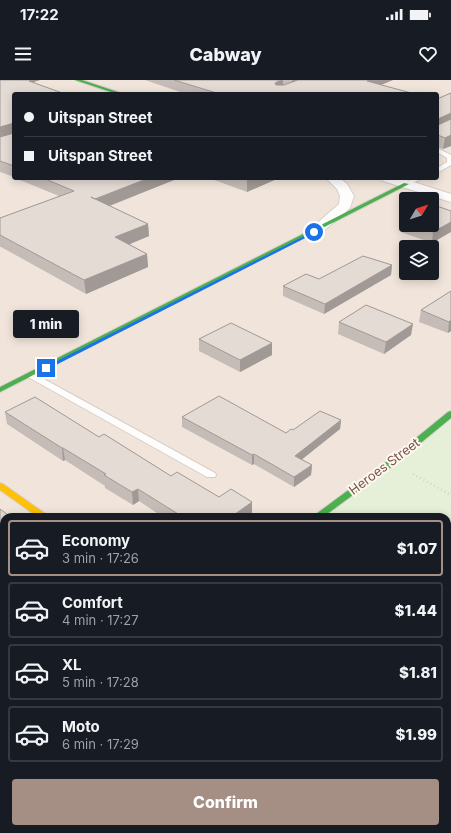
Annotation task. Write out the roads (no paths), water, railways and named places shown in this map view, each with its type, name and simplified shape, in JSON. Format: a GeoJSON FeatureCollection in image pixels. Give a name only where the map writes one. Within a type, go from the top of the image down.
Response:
{"type":"FeatureCollection","features":[{"type":"Feature","properties":{"kind":"street"},"geometry":{"type":"LineString","coordinates":[[77,80],[115,92]]}},
{"type":"Feature","properties":{"kind":"street"},"geometry":{"type":"LineString","coordinates":[[314,232],[345,204],[348,196],[342,187],[334,180]]}},
{"type":"Feature","properties":{"kind":"street"},"geometry":{"type":"LineString","coordinates":[[394,180],[451,198]]}},
{"type":"Feature","properties":{"kind":"street"},"geometry":{"type":"LineString","coordinates":[[0,390],[406,184]]}},
{"type":"Feature","properties":{"kind":"street","name":"Heroes Street"},"geometry":{"type":"LineString","coordinates":[[322,513],[392,462],[451,414]]}},
{"type":"Feature","properties":{"kind":"street"},"geometry":{"type":"LineString","coordinates":[[0,486],[39,513]]}},
{"type":"Feature","properties":{"kind":"lane"},"geometry":{"type":"LineString","coordinates":[[439,151],[450,157],[450,162],[439,170]]}},
{"type":"Feature","properties":{"kind":"lane"},"geometry":{"type":"LineString","coordinates":[[406,184],[415,180]]}},
{"type":"Feature","properties":{"kind":"lane"},"geometry":{"type":"LineString","coordinates":[[31,375],[211,475]]}}]}
